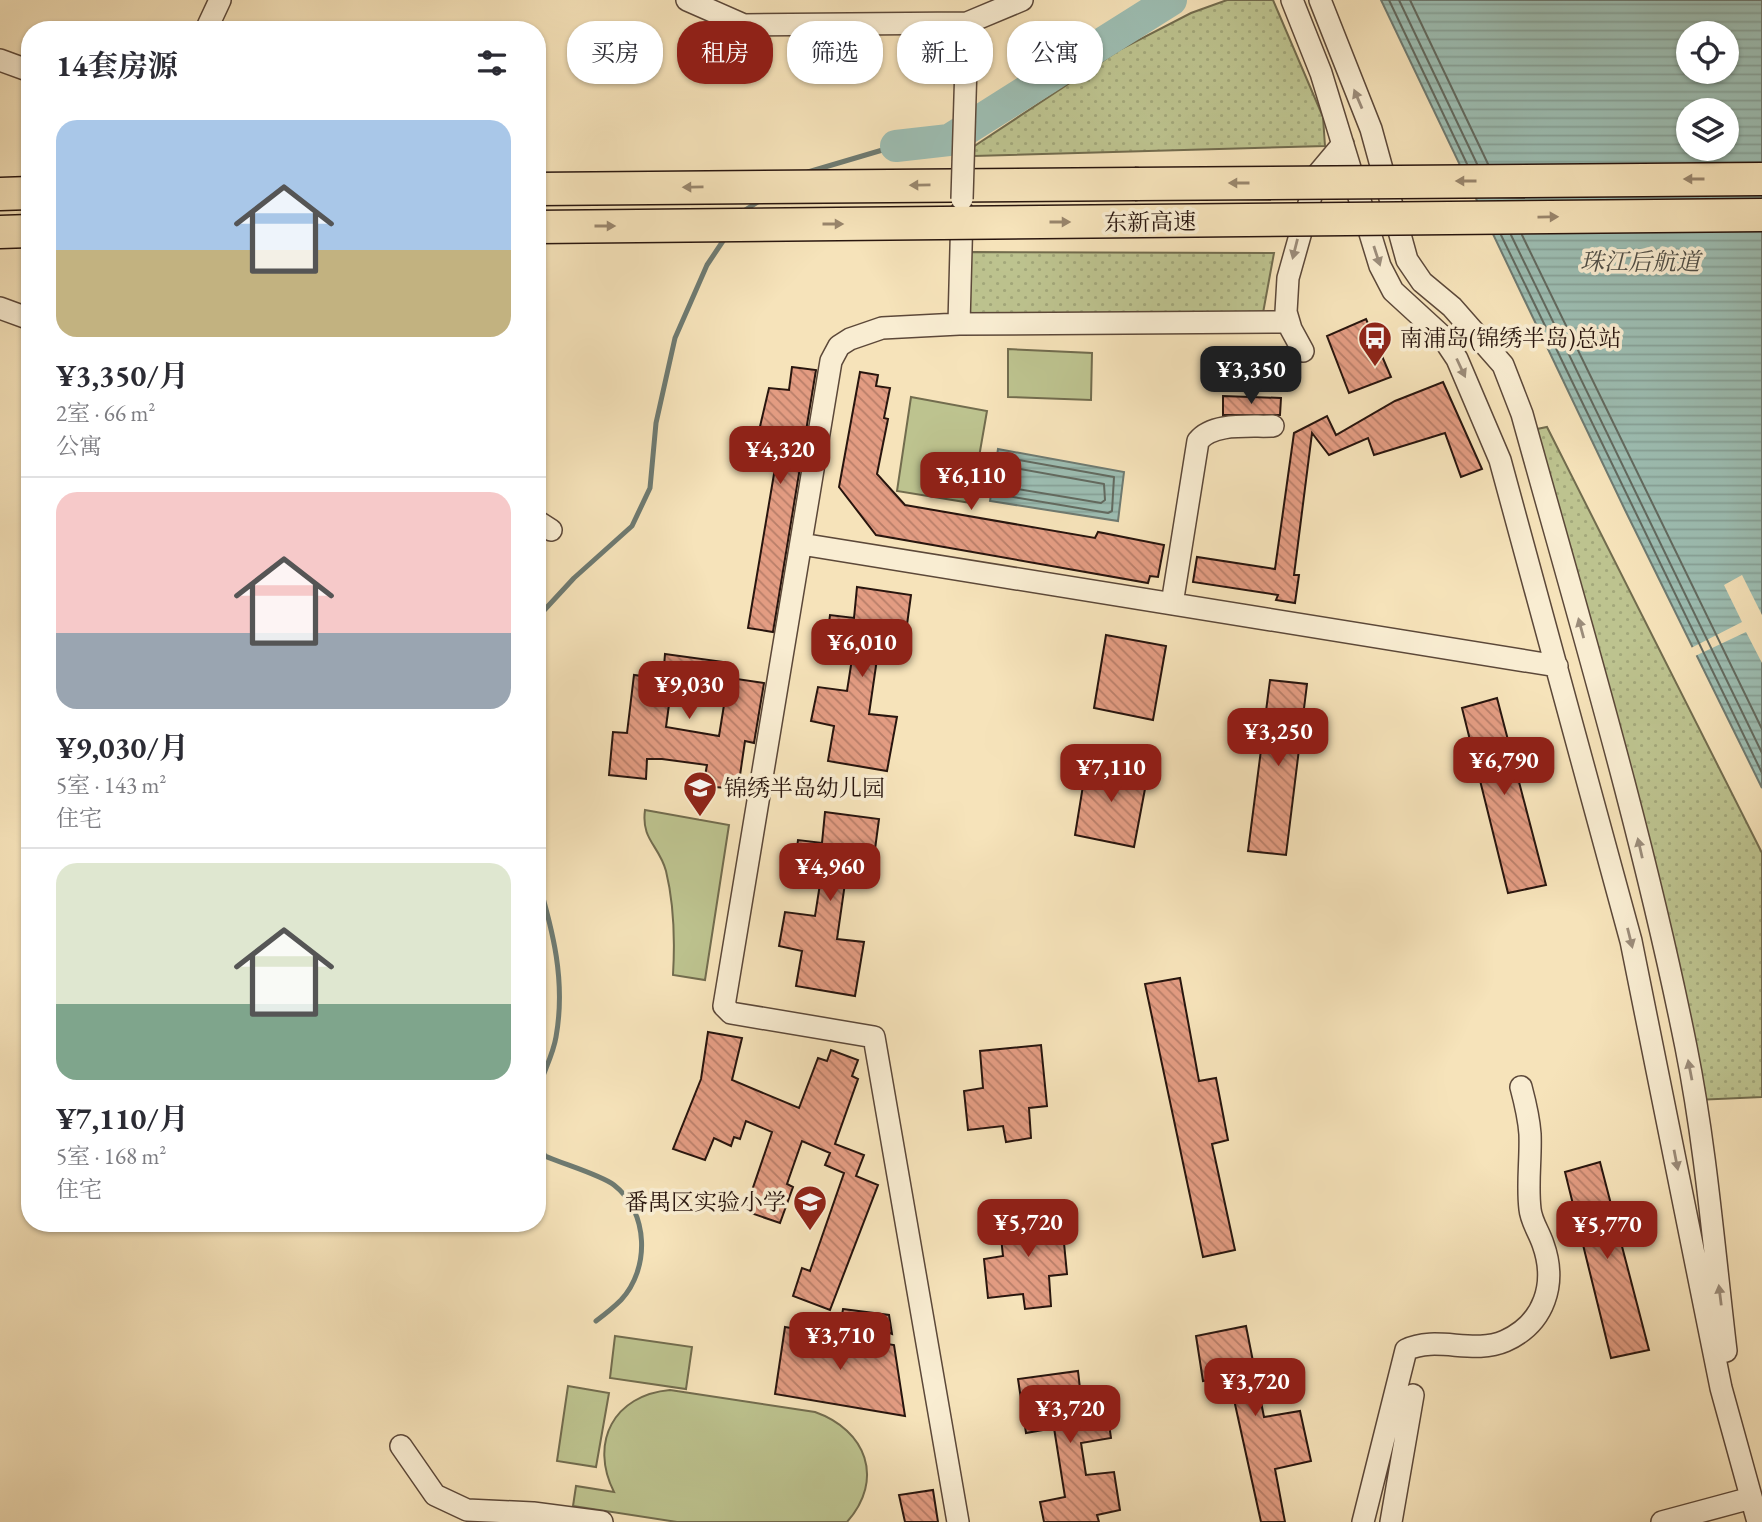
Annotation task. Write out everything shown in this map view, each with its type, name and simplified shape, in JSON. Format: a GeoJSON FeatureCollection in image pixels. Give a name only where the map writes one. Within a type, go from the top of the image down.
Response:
{"type":"FeatureCollection","features":[{"type":"Feature","properties":{"kind":"highway","name":"东新高速"},"geometry":{"type":"LineString","coordinates":[[546,189],[1762,179]]}},
{"type":"Feature","properties":{"kind":"highway"},"geometry":{"type":"LineString","coordinates":[[0,194],[21,193]]}},
{"type":"Feature","properties":{"kind":"highway","name":"东新高速"},"geometry":{"type":"LineString","coordinates":[[546,227],[1762,215]]}},
{"type":"Feature","properties":{"kind":"highway"},"geometry":{"type":"LineString","coordinates":[[0,232],[21,231]]}},
{"type":"Feature","properties":{"kind":"street"},"geometry":{"type":"LineString","coordinates":[[210,21],[220,0]]}},
{"type":"Feature","properties":{"kind":"street"},"geometry":{"type":"LineString","coordinates":[[687,0],[744,25],[897,24]]}},
{"type":"Feature","properties":{"kind":"street"},"geometry":{"type":"LineString","coordinates":[[972,21],[1022,0]]}},
{"type":"Feature","properties":{"kind":"street"},"geometry":{"type":"LineString","coordinates":[[1292,0],[1321,73],[1384,274],[1393,291],[1441,335],[1457,359],[1496,449],[1631,941],[1727,1412],[1758,1522]]}},
{"type":"Feature","properties":{"kind":"street"},"geometry":{"type":"LineString","coordinates":[[1320,0],[1371,129],[1407,260],[1422,282],[1452,307],[1503,365],[1524,422],[1634,821],[1685,1045],[1696,1100],[1730,1384],[1727,1412]]}},
{"type":"Feature","properties":{"kind":"street"},"geometry":{"type":"LineString","coordinates":[[0,60],[21,68]]}},
{"type":"Feature","properties":{"kind":"street"},"geometry":{"type":"LineString","coordinates":[[959,324],[965,84]]}},
{"type":"Feature","properties":{"kind":"street"},"geometry":{"type":"LineString","coordinates":[[1303,351],[1286,312],[1288,278],[1308,198],[1317,175],[1343,144]]}},
{"type":"Feature","properties":{"kind":"street"},"geometry":{"type":"LineString","coordinates":[[0,308],[21,316]]}},
{"type":"Feature","properties":{"kind":"street"},"geometry":{"type":"LineString","coordinates":[[958,1522],[874,1037],[731,1013],[724,1006],[831,361],[839,346],[857,335],[882,328],[959,324],[1289,322]]}},
{"type":"Feature","properties":{"kind":"street"},"geometry":{"type":"LineString","coordinates":[[1172,604],[1198,442],[1203,435],[1230,427],[1273,426]]}},
{"type":"Feature","properties":{"kind":"street"},"geometry":{"type":"LineString","coordinates":[[801,544],[1557,666]]}},
{"type":"Feature","properties":{"kind":"street"},"geometry":{"type":"LineString","coordinates":[[1363,1522],[1406,1350],[1422,1344],[1462,1348],[1504,1342],[1525,1329],[1542,1308],[1548,1295],[1549,1269],[1544,1245],[1530,1214],[1530,1135],[1521,1087]]}},
{"type":"Feature","properties":{"kind":"street"},"geometry":{"type":"LineString","coordinates":[[1391,1522],[1413,1395]]}},
{"type":"Feature","properties":{"kind":"street"},"geometry":{"type":"LineString","coordinates":[[401,1446],[435,1495],[467,1510],[531,1518],[602,1522]]}},
{"type":"Feature","properties":{"kind":"street"},"geometry":{"type":"LineString","coordinates":[[1662,1522],[1751,1498]]}},
{"type":"Feature","properties":{"kind":"green space"},"geometry":{"type":"Polygon","coordinates":[[[1227,0],[1273,0],[1323,117],[1325,146],[974,156],[973,147],[1068,84],[1103,84],[1103,61],[1191,13],[1227,0]]]}},
{"type":"Feature","properties":{"kind":"green space"},"geometry":{"type":"Polygon","coordinates":[[[971,252],[1274,253],[1263,313],[967,316],[971,252]]]}},
{"type":"Feature","properties":{"kind":"green space"},"geometry":{"type":"Polygon","coordinates":[[[1008,349],[1092,353],[1091,400],[1008,397],[1008,349]]]}},
{"type":"Feature","properties":{"kind":"green space"},"geometry":{"type":"Polygon","coordinates":[[[911,397],[987,411],[971,503],[897,491],[911,397]]]}},
{"type":"Feature","properties":{"kind":"green space"},"geometry":{"type":"Polygon","coordinates":[[[1547,427],[1762,853],[1762,1097],[1696,1100],[1527,431],[1547,427]]]}},
{"type":"Feature","properties":{"kind":"green space"},"geometry":{"type":"Polygon","coordinates":[[[645,810],[729,825],[705,980],[673,975],[673,923],[669,884],[663,862],[648,836],[644,820],[645,810]]]}},
{"type":"Feature","properties":{"kind":"green space"},"geometry":{"type":"Polygon","coordinates":[[[615,1336],[692,1347],[686,1389],[610,1378],[615,1336]]]}},
{"type":"Feature","properties":{"kind":"green space"},"geometry":{"type":"Polygon","coordinates":[[[568,1386],[609,1393],[596,1467],[557,1461],[568,1386]]]}},
{"type":"Feature","properties":{"kind":"green space"},"geometry":{"type":"Polygon","coordinates":[[[670,1390],[815,1412],[833,1420],[858,1443],[864,1458],[867,1473],[859,1506],[847,1522],[677,1522],[573,1506],[576,1486],[614,1492],[604,1456],[606,1439],[621,1411],[650,1394],[670,1390]]]}},
{"type":"Feature","properties":{"kind":"water","name":"珠江后航道"},"geometry":{"type":"Polygon","coordinates":[[[1381,0],[1762,0],[1762,788],[1625,510],[1381,0]]]}},
{"type":"Feature","properties":{"kind":"water"},"geometry":{"type":"Polygon","coordinates":[[[998,449],[1124,472],[1118,521],[990,501],[998,449]]]}},
{"type":"Feature","properties":{"kind":"pier"},"geometry":{"type":"Polygon","coordinates":[[[1742,575],[1762,615],[1762,663],[1746,632],[1693,657],[1689,649],[1742,622],[1724,585],[1742,575]]]}},
{"type":"Feature","properties":{"kind":"building"},"geometry":{"type":"Polygon","coordinates":[[[1366,319],[1391,377],[1349,393],[1327,336],[1366,319]]]}},
{"type":"Feature","properties":{"kind":"building"},"geometry":{"type":"Polygon","coordinates":[[[792,367],[816,370],[773,632],[748,628],[775,468],[751,465],[769,388],[789,390],[792,367]]]}},
{"type":"Feature","properties":{"kind":"building"},"geometry":{"type":"Polygon","coordinates":[[[860,372],[878,375],[876,386],[890,388],[884,418],[888,419],[877,474],[905,505],[1095,538],[1098,532],[1164,545],[1158,577],[1150,576],[1148,583],[876,535],[839,487],[860,372]]]}},
{"type":"Feature","properties":{"kind":"building"},"geometry":{"type":"Polygon","coordinates":[[[1443,382],[1482,469],[1461,477],[1445,433],[1374,455],[1368,438],[1329,455],[1312,433],[1294,575],[1299,575],[1295,603],[1276,600],[1278,595],[1193,582],[1197,557],[1275,569],[1294,433],[1327,416],[1336,435],[1395,401],[1443,382]]]}},
{"type":"Feature","properties":{"kind":"building"},"geometry":{"type":"Polygon","coordinates":[[[1223,396],[1281,398],[1280,415],[1223,415],[1223,396]]]}},
{"type":"Feature","properties":{"kind":"building"},"geometry":{"type":"Polygon","coordinates":[[[857,587],[911,595],[904,647],[879,645],[869,714],[897,717],[887,771],[828,761],[834,726],[811,721],[818,687],[847,691],[852,659],[825,653],[830,615],[854,618],[857,587]]]}},
{"type":"Feature","properties":{"kind":"building"},"geometry":{"type":"Polygon","coordinates":[[[1106,635],[1166,646],[1153,720],[1094,708],[1106,635]]]}},
{"type":"Feature","properties":{"kind":"building"},"geometry":{"type":"Polygon","coordinates":[[[665,654],[724,662],[723,677],[764,683],[754,743],[745,741],[738,789],[703,786],[707,765],[662,759],[647,759],[646,779],[609,775],[613,732],[627,733],[634,675],[663,679],[665,654]],[[670,697],[666,727],[719,736],[724,705],[670,697]]]}},
{"type":"Feature","properties":{"kind":"building"},"geometry":{"type":"Polygon","coordinates":[[[1270,680],[1307,684],[1286,855],[1248,851],[1270,680]]]}},
{"type":"Feature","properties":{"kind":"building"},"geometry":{"type":"Polygon","coordinates":[[[1497,698],[1546,885],[1508,893],[1462,708],[1497,698]]]}},
{"type":"Feature","properties":{"kind":"building"},"geometry":{"type":"Polygon","coordinates":[[[1087,761],[1148,773],[1134,847],[1075,835],[1087,761]]]}},
{"type":"Feature","properties":{"kind":"building"},"geometry":{"type":"Polygon","coordinates":[[[825,812],[879,819],[872,872],[847,869],[837,939],[864,942],[855,996],[796,986],[802,951],[779,946],[785,912],[815,916],[820,884],[793,878],[798,840],[822,843],[825,812]]]}},
{"type":"Feature","properties":{"kind":"building"},"geometry":{"type":"Polygon","coordinates":[[[1180,978],[1199,1081],[1216,1078],[1228,1140],[1212,1144],[1235,1250],[1203,1257],[1145,984],[1180,978]]]}},
{"type":"Feature","properties":{"kind":"building"},"geometry":{"type":"Polygon","coordinates":[[[708,1032],[742,1038],[732,1080],[799,1108],[818,1058],[827,1061],[831,1050],[858,1060],[852,1076],[858,1079],[835,1144],[864,1155],[856,1176],[878,1185],[830,1310],[793,1296],[802,1268],[810,1271],[844,1173],[825,1165],[830,1153],[802,1141],[787,1184],[793,1187],[780,1223],[745,1211],[772,1132],[746,1121],[740,1139],[734,1137],[731,1146],[714,1138],[705,1160],[673,1149],[701,1079],[708,1032]]]}},
{"type":"Feature","properties":{"kind":"building"},"geometry":{"type":"Polygon","coordinates":[[[1041,1045],[1047,1106],[1029,1108],[1031,1138],[1006,1142],[1003,1126],[968,1130],[964,1091],[983,1088],[980,1051],[1041,1045]]]}},
{"type":"Feature","properties":{"kind":"building"},"geometry":{"type":"Polygon","coordinates":[[[1600,1162],[1649,1350],[1611,1358],[1565,1172],[1600,1162]]]}},
{"type":"Feature","properties":{"kind":"building"},"geometry":{"type":"Polygon","coordinates":[[[1061,1212],[1067,1274],[1049,1276],[1051,1306],[1025,1309],[1023,1294],[988,1298],[984,1259],[1003,1256],[999,1219],[1061,1212]]]}},
{"type":"Feature","properties":{"kind":"building"},"geometry":{"type":"Polygon","coordinates":[[[843,1309],[889,1315],[892,1334],[842,1315],[843,1309]]]}},
{"type":"Feature","properties":{"kind":"building"},"geometry":{"type":"Polygon","coordinates":[[[1246,1326],[1264,1417],[1300,1411],[1311,1461],[1275,1469],[1285,1522],[1261,1522],[1229,1377],[1203,1381],[1196,1336],[1246,1326]]]}},
{"type":"Feature","properties":{"kind":"building"},"geometry":{"type":"Polygon","coordinates":[[[785,1327],[894,1345],[905,1416],[775,1394],[785,1327]]]}},
{"type":"Feature","properties":{"kind":"building"},"geometry":{"type":"Polygon","coordinates":[[[1078,1371],[1082,1406],[1106,1403],[1111,1438],[1081,1443],[1086,1475],[1114,1472],[1120,1510],[1097,1515],[1099,1522],[1044,1522],[1040,1502],[1065,1497],[1054,1428],[1026,1433],[1018,1379],[1078,1371]]]}},
{"type":"Feature","properties":{"kind":"building"},"geometry":{"type":"Polygon","coordinates":[[[933,1490],[938,1522],[905,1522],[899,1495],[933,1490]]]}},
{"type":"Feature","properties":{"kind":"waterway"},"geometry":{"type":"LineString","coordinates":[[896,146],[949,140],[1171,0]]}},
{"type":"Feature","properties":{"kind":"waterway"},"geometry":{"type":"LineString","coordinates":[[808,172],[896,146]]}},
{"type":"Feature","properties":{"kind":"waterway"},"geometry":{"type":"LineString","coordinates":[[742,212],[761,200]]}},
{"type":"Feature","properties":{"kind":"waterway"},"geometry":{"type":"LineString","coordinates":[[546,608],[574,578],[632,526],[650,488],[656,423],[675,338],[707,265],[725,238]]}},
{"type":"Feature","properties":{"kind":"waterway"},"geometry":{"type":"LineString","coordinates":[[546,910],[553,937],[560,996],[555,1044],[546,1069]]}},
{"type":"Feature","properties":{"kind":"waterway"},"geometry":{"type":"LineString","coordinates":[[546,1156],[614,1185],[626,1196],[639,1225],[641,1257],[637,1273],[621,1300],[596,1321]]}},
{"type":"Feature","properties":{"kind":"place","name":"南浦岛(锦绣半岛)总站"},"geometry":{"type":"Point","coordinates":[1375,368]}},
{"type":"Feature","properties":{"kind":"place","name":"锦绣半岛幼儿园"},"geometry":{"type":"Point","coordinates":[700,818]}},
{"type":"Feature","properties":{"kind":"place","name":"番禺区实验小学"},"geometry":{"type":"Point","coordinates":[810,1232]}}]}
